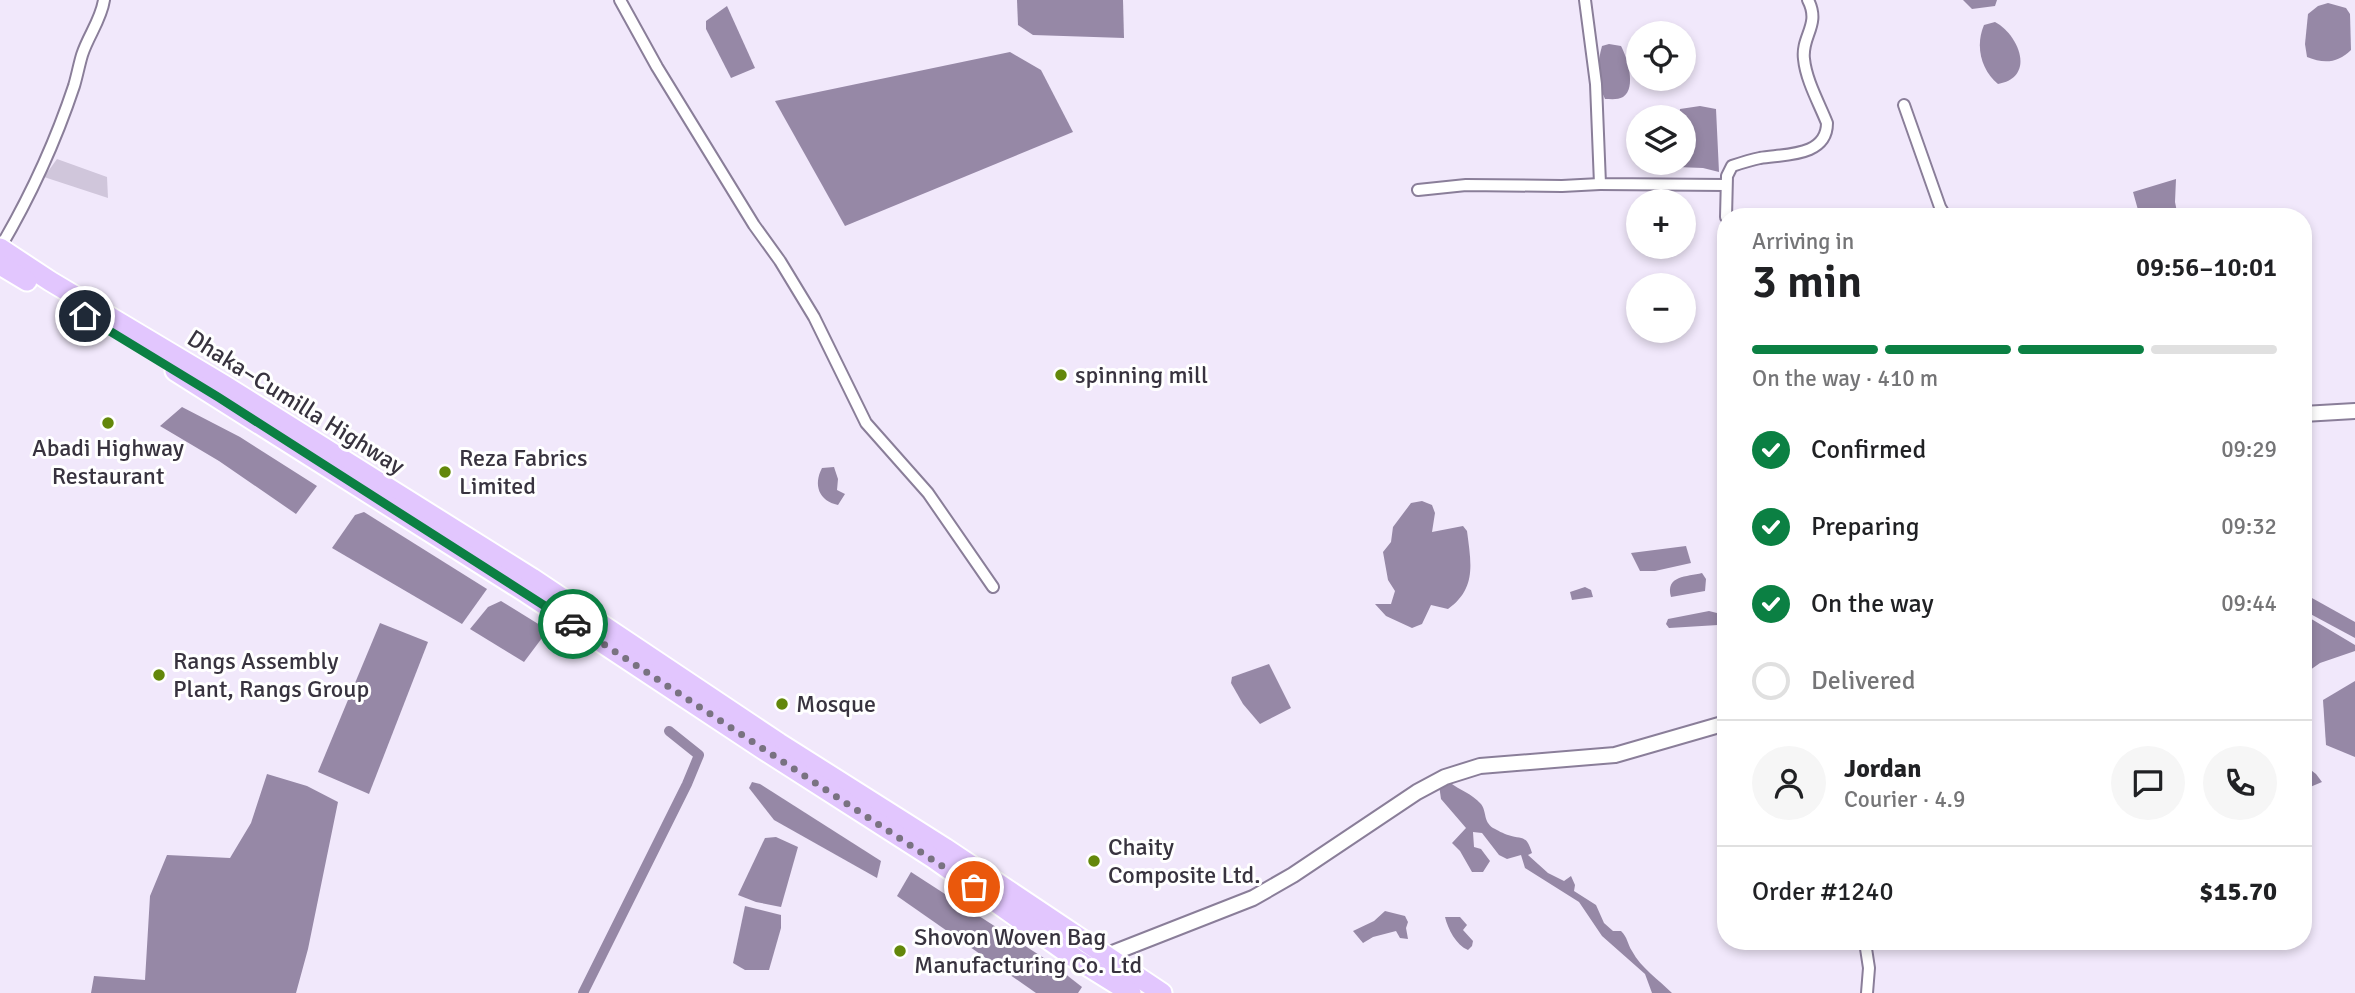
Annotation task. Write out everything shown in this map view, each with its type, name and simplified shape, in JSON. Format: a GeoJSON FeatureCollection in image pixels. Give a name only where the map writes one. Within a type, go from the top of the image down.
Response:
{"type":"FeatureCollection","features":[{"type":"Feature","properties":{"kind":"highway","name":"Dhaka–Cumilla Highway"},"geometry":{"type":"LineString","coordinates":[[0,248],[532,578],[1162,993]]}},
{"type":"Feature","properties":{"kind":"highway","name":"Dhaka–Cumilla Highway"},"geometry":{"type":"LineString","coordinates":[[0,265],[218,397],[525,592],[933,858],[1076,959],[1131,993]]}},
{"type":"Feature","properties":{"kind":"street"},"geometry":{"type":"LineString","coordinates":[[0,248],[22,210],[49,153],[74,85],[82,53],[104,0]]}},
{"type":"Feature","properties":{"kind":"street"},"geometry":{"type":"LineString","coordinates":[[620,0],[657,68],[814,317],[866,423],[928,493],[993,587]]}},
{"type":"Feature","properties":{"kind":"street"},"geometry":{"type":"LineString","coordinates":[[1585,0],[1596,84],[1600,184]]}},
{"type":"Feature","properties":{"kind":"street"},"geometry":{"type":"LineString","coordinates":[[1726,208],[1727,176],[1732,166],[1803,152],[1822,141],[1827,131],[1827,123],[1804,64],[1803,47],[1813,22],[1808,0]]}},
{"type":"Feature","properties":{"kind":"street"},"geometry":{"type":"LineString","coordinates":[[1904,105],[1941,208]]}},
{"type":"Feature","properties":{"kind":"street"},"geometry":{"type":"LineString","coordinates":[[1418,190],[1466,185],[1726,185]]}},
{"type":"Feature","properties":{"kind":"street"},"geometry":{"type":"LineString","coordinates":[[2312,413],[2355,411]]}},
{"type":"Feature","properties":{"kind":"street"},"geometry":{"type":"LineString","coordinates":[[1105,956],[1253,898],[1444,777],[1480,765],[1615,755],[1717,726]]}},
{"type":"Feature","properties":{"kind":"street"},"geometry":{"type":"LineString","coordinates":[[1866,950],[1869,968],[1867,993]]}},
{"type":"Feature","properties":{"kind":"shaded area"},"geometry":{"type":"Polygon","coordinates":[[[1017,0],[1123,0],[1124,38],[1033,35],[1018,25],[1017,0]]]}},
{"type":"Feature","properties":{"kind":"shaded area"},"geometry":{"type":"Polygon","coordinates":[[[1963,0],[1997,0],[1995,6],[1972,9],[1963,0]]]}},
{"type":"Feature","properties":{"kind":"shaded area"},"geometry":{"type":"Polygon","coordinates":[[[2328,3],[2346,8],[2350,14],[2351,50],[2336,60],[2319,61],[2307,57],[2305,44],[2308,14],[2318,6],[2328,3]]]}},
{"type":"Feature","properties":{"kind":"shaded area"},"geometry":{"type":"Polygon","coordinates":[[[727,6],[755,68],[731,78],[706,29],[706,21],[727,6]]]}},
{"type":"Feature","properties":{"kind":"shaded area"},"geometry":{"type":"Polygon","coordinates":[[[1995,22],[2011,36],[2020,55],[2017,73],[2010,80],[1998,84],[1987,72],[1980,49],[1984,25],[1995,22]]]}},
{"type":"Feature","properties":{"kind":"shaded area"},"geometry":{"type":"Polygon","coordinates":[[[1602,46],[1621,46],[1626,57],[1628,91],[1623,97],[1605,99],[1602,93],[1599,59],[1602,46]]]}},
{"type":"Feature","properties":{"kind":"shaded area"},"geometry":{"type":"Polygon","coordinates":[[[1010,52],[1041,70],[1073,132],[845,226],[775,101],[1010,52]]]}},
{"type":"Feature","properties":{"kind":"shaded area"},"geometry":{"type":"Polygon","coordinates":[[[1696,107],[1716,109],[1719,172],[1696,168],[1696,107]]]}},
{"type":"Feature","properties":{"kind":"shaded area"},"geometry":{"type":"Polygon","coordinates":[[[57,159],[107,177],[108,198],[44,177],[57,159]]]}},
{"type":"Feature","properties":{"kind":"shaded area"},"geometry":{"type":"Polygon","coordinates":[[[2176,179],[2176,208],[2137,208],[2133,192],[2176,179]]]}},
{"type":"Feature","properties":{"kind":"shaded area"},"geometry":{"type":"Polygon","coordinates":[[[182,407],[240,437],[317,486],[296,514],[219,461],[160,426],[182,407]]]}},
{"type":"Feature","properties":{"kind":"shaded area"},"geometry":{"type":"Polygon","coordinates":[[[834,467],[838,479],[837,490],[845,494],[838,505],[826,500],[818,486],[822,468],[834,467]]]}},
{"type":"Feature","properties":{"kind":"shaded area"},"geometry":{"type":"Polygon","coordinates":[[[1422,501],[1432,505],[1435,513],[1432,532],[1463,526],[1467,531],[1470,574],[1468,584],[1457,601],[1448,609],[1431,605],[1422,624],[1412,628],[1386,616],[1375,604],[1391,604],[1395,591],[1388,580],[1383,552],[1391,542],[1393,527],[1411,503],[1422,501]]]}},
{"type":"Feature","properties":{"kind":"shaded area"},"geometry":{"type":"Polygon","coordinates":[[[364,512],[487,589],[462,624],[332,548],[355,515],[364,512]]]}},
{"type":"Feature","properties":{"kind":"shaded area"},"geometry":{"type":"Polygon","coordinates":[[[1686,546],[1691,563],[1655,571],[1640,571],[1631,553],[1686,546]]]}},
{"type":"Feature","properties":{"kind":"shaded area"},"geometry":{"type":"Polygon","coordinates":[[[1702,573],[1706,579],[1705,591],[1671,597],[1670,590],[1674,581],[1702,573]]]}},
{"type":"Feature","properties":{"kind":"shaded area"},"geometry":{"type":"Polygon","coordinates":[[[1585,587],[1591,590],[1593,597],[1572,600],[1570,592],[1585,587]]]}},
{"type":"Feature","properties":{"kind":"shaded area"},"geometry":{"type":"Polygon","coordinates":[[[2312,598],[2355,622],[2355,638],[2312,615],[2312,598]]]}},
{"type":"Feature","properties":{"kind":"shaded area"},"geometry":{"type":"Polygon","coordinates":[[[501,601],[548,630],[524,662],[470,629],[488,607],[501,601]]]}},
{"type":"Feature","properties":{"kind":"shaded area"},"geometry":{"type":"Polygon","coordinates":[[[1709,611],[1717,613],[1717,625],[1669,628],[1666,624],[1668,619],[1709,611]]]}},
{"type":"Feature","properties":{"kind":"shaded area"},"geometry":{"type":"Polygon","coordinates":[[[2312,619],[2355,645],[2355,651],[2320,663],[2312,669],[2312,619]]]}},
{"type":"Feature","properties":{"kind":"shaded area"},"geometry":{"type":"Polygon","coordinates":[[[380,623],[428,642],[369,794],[318,772],[380,623]]]}},
{"type":"Feature","properties":{"kind":"shaded area"},"geometry":{"type":"Polygon","coordinates":[[[1269,664],[1291,708],[1260,724],[1243,704],[1231,683],[1232,677],[1269,664]]]}},
{"type":"Feature","properties":{"kind":"shaded area"},"geometry":{"type":"Polygon","coordinates":[[[2355,681],[2355,757],[2326,745],[2323,700],[2355,681]]]}},
{"type":"Feature","properties":{"kind":"shaded area"},"geometry":{"type":"Polygon","coordinates":[[[2312,771],[2316,774],[2322,782],[2312,786],[2312,771]]]}},
{"type":"Feature","properties":{"kind":"shaded area"},"geometry":{"type":"Polygon","coordinates":[[[267,774],[307,786],[338,802],[308,949],[296,993],[91,993],[94,976],[145,980],[150,896],[167,855],[230,858],[251,823],[267,774]]]}},
{"type":"Feature","properties":{"kind":"shaded area"},"geometry":{"type":"Polygon","coordinates":[[[752,782],[760,784],[881,861],[877,878],[774,820],[749,788],[752,782]]]}},
{"type":"Feature","properties":{"kind":"shaded area"},"geometry":{"type":"Polygon","coordinates":[[[1449,782],[1481,804],[1493,828],[1526,840],[1532,853],[1528,855],[1548,873],[1564,881],[1571,876],[1575,885],[1574,891],[1596,905],[1604,923],[1613,931],[1621,931],[1640,963],[1672,993],[1652,993],[1645,974],[1602,936],[1579,902],[1525,868],[1521,855],[1507,859],[1499,855],[1482,833],[1473,832],[1474,847],[1481,849],[1490,861],[1483,872],[1472,872],[1452,843],[1466,828],[1441,799],[1439,785],[1449,782]]]}},
{"type":"Feature","properties":{"kind":"shaded area"},"geometry":{"type":"Polygon","coordinates":[[[776,837],[798,847],[781,907],[738,895],[765,838],[776,837]]]}},
{"type":"Feature","properties":{"kind":"shaded area"},"geometry":{"type":"Polygon","coordinates":[[[911,872],[1050,962],[1082,987],[1078,993],[1036,993],[897,896],[911,872]]]}},
{"type":"Feature","properties":{"kind":"shaded area"},"geometry":{"type":"Polygon","coordinates":[[[745,906],[781,915],[781,928],[769,970],[745,970],[733,963],[745,906]]]}},
{"type":"Feature","properties":{"kind":"shaded area"},"geometry":{"type":"Polygon","coordinates":[[[1385,911],[1405,916],[1408,922],[1408,939],[1400,938],[1396,931],[1373,937],[1363,943],[1353,931],[1374,921],[1385,911]]]}},
{"type":"Feature","properties":{"kind":"shaded area"},"geometry":{"type":"Polygon","coordinates":[[[1445,917],[1460,917],[1467,925],[1463,930],[1473,941],[1468,950],[1453,936],[1445,917]]]}},
{"type":"Feature","properties":{"kind":"waterway"},"geometry":{"type":"LineString","coordinates":[[583,993],[699,755],[669,731]]}},
{"type":"Feature","properties":{"kind":"way so far"},"geometry":{"type":"LineString","coordinates":[[573,624],[974,887]]}},
{"type":"Feature","properties":{"kind":"place","name":"spinning mill"},"geometry":{"type":"Point","coordinates":[1061,375]}},
{"type":"Feature","properties":{"kind":"place","name":"Abadi Highway Restaurant"},"geometry":{"type":"Point","coordinates":[108,423]}},
{"type":"Feature","properties":{"kind":"place","name":"Reza Fabrics Limited"},"geometry":{"type":"Point","coordinates":[445,472]}},
{"type":"Feature","properties":{"kind":"place","name":"Rangs Assembly Plant, Rangs Group"},"geometry":{"type":"Point","coordinates":[159,675]}},
{"type":"Feature","properties":{"kind":"place","name":"Mosque"},"geometry":{"type":"Point","coordinates":[782,704]}},
{"type":"Feature","properties":{"kind":"place","name":"Chaity Composite Ltd."},"geometry":{"type":"Point","coordinates":[1094,861]}},
{"type":"Feature","properties":{"kind":"place","name":"Shovon Woven Bag Manufacturing Co. Ltd"},"geometry":{"type":"Point","coordinates":[900,951]}},
{"type":"Feature","properties":{"kind":"route"},"geometry":{"type":"LineString","coordinates":[[85,316],[218,397],[573,624]]}}]}
